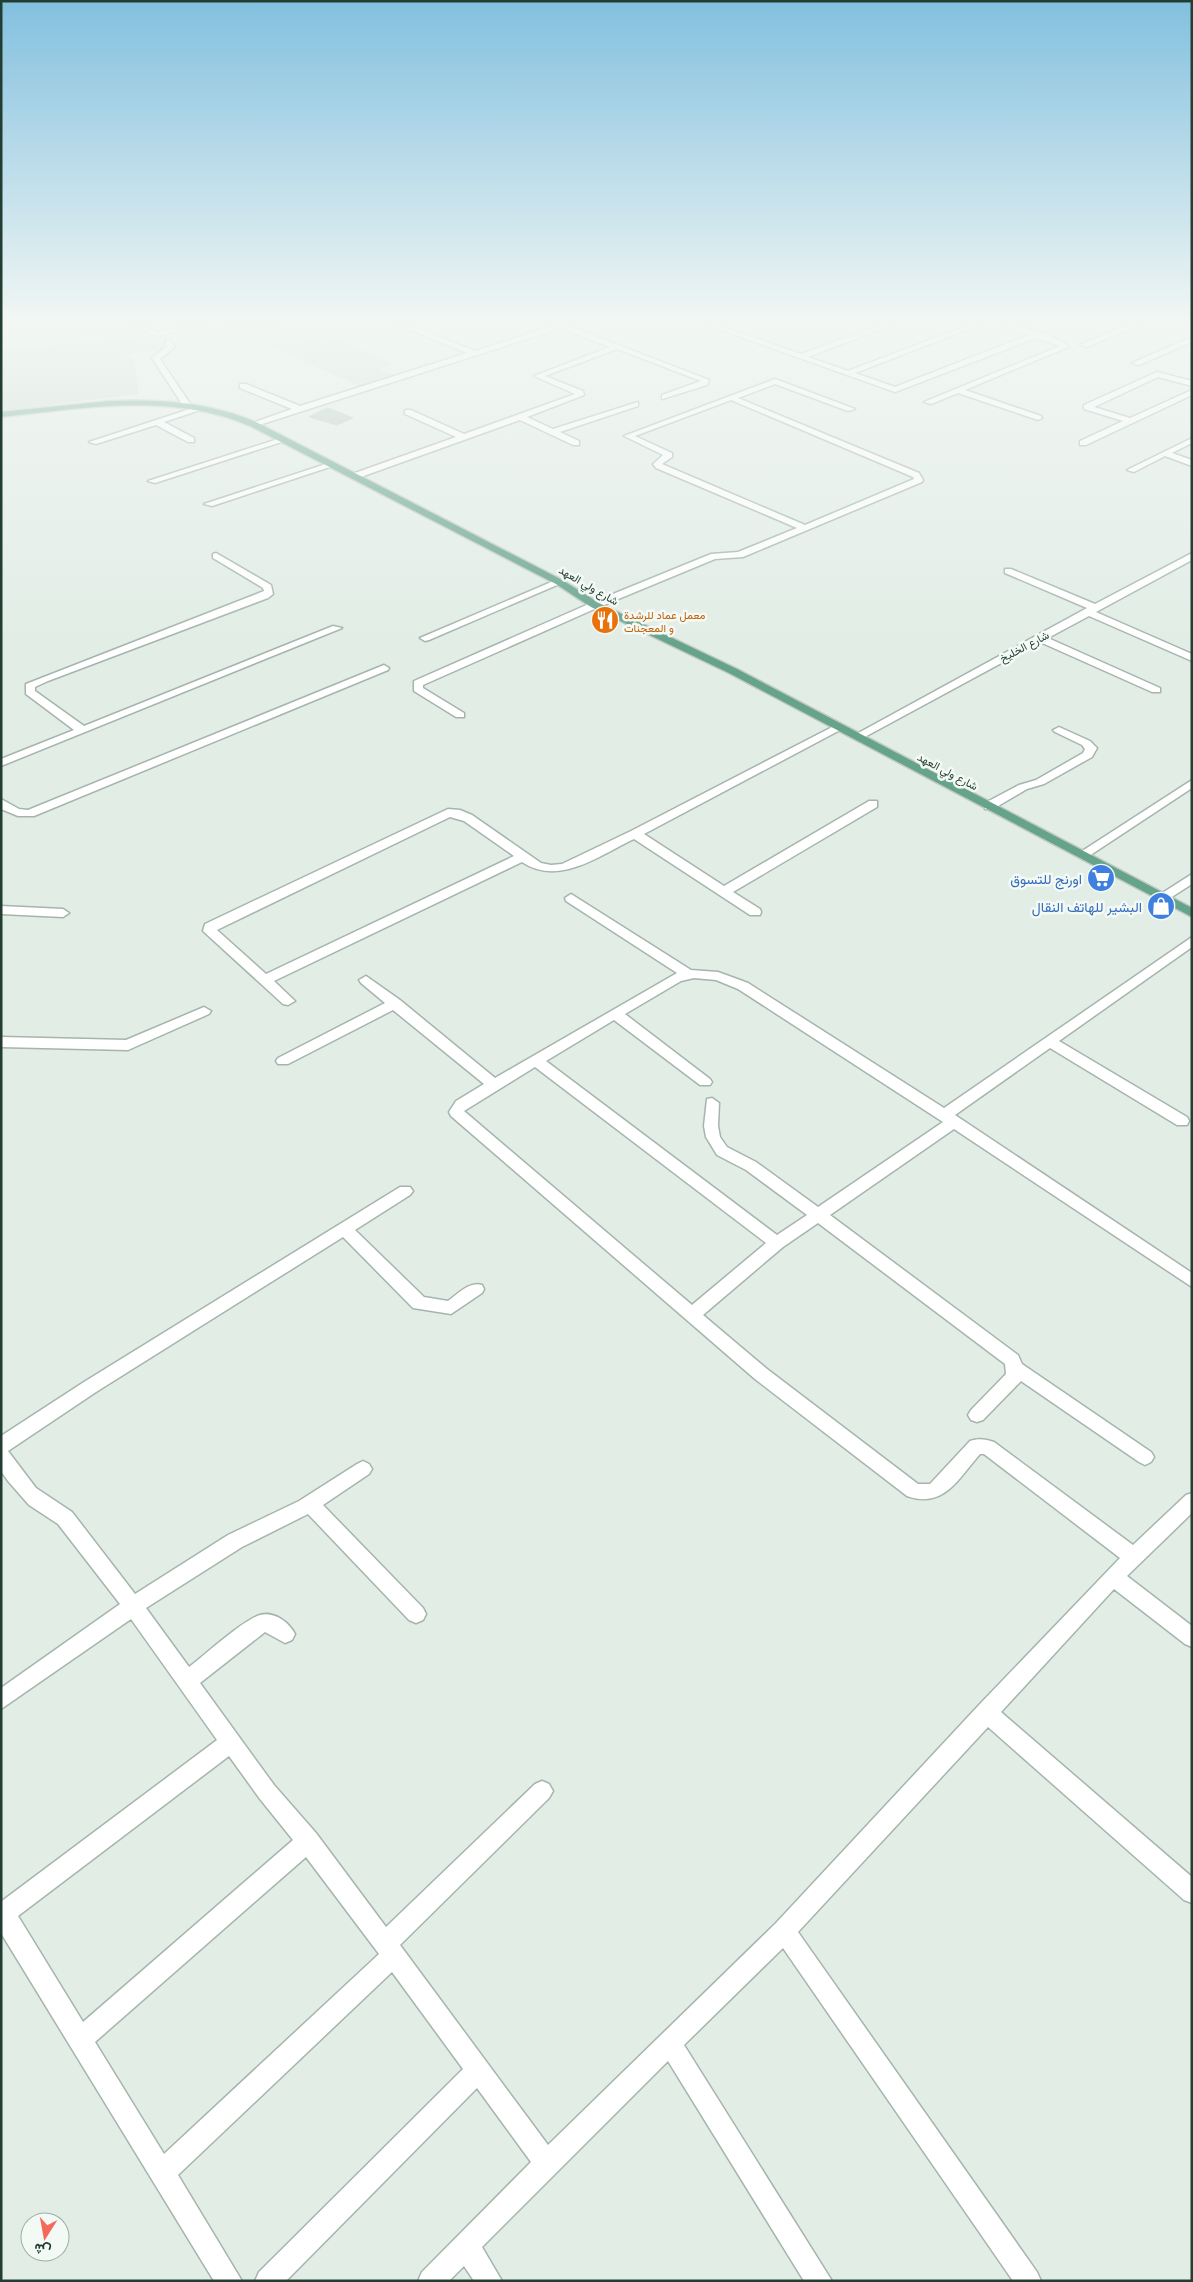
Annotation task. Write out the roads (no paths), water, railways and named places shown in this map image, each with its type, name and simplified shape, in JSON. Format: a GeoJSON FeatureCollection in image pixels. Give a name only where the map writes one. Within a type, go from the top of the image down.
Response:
{"type":"FeatureCollection","features":[{"type":"Feature","properties":{"kind":"main road","name":"شارع ولي العهد"},"geometry":{"type":"LineString","coordinates":[[266,430],[559,582],[595,605],[733,670],[1192,913]]}},
{"type":"Feature","properties":{"kind":"street"},"geometry":{"type":"LineString","coordinates":[[93,442],[130,430]]}},
{"type":"Feature","properties":{"kind":"street"},"geometry":{"type":"LineString","coordinates":[[173,430],[191,440]]}},
{"type":"Feature","properties":{"kind":"street"},"geometry":{"type":"LineString","coordinates":[[450,430],[462,436]]}},
{"type":"Feature","properties":{"kind":"street"},"geometry":{"type":"LineString","coordinates":[[355,476],[478,430]]}},
{"type":"Feature","properties":{"kind":"street"},"geometry":{"type":"LineString","coordinates":[[550,430],[576,443]]}},
{"type":"Feature","properties":{"kind":"street"},"geometry":{"type":"LineString","coordinates":[[553,432],[557,430]]}},
{"type":"Feature","properties":{"kind":"street"},"geometry":{"type":"LineString","coordinates":[[645,430],[628,437],[670,455],[659,461],[657,464],[659,466],[805,528]]}},
{"type":"Feature","properties":{"kind":"street"},"geometry":{"type":"LineString","coordinates":[[460,715],[418,689],[418,683],[595,605],[714,556],[740,555],[919,480],[919,478],[808,430]]}},
{"type":"Feature","properties":{"kind":"street"},"geometry":{"type":"LineString","coordinates":[[1083,443],[1110,430]]}},
{"type":"Feature","properties":{"kind":"street"},"geometry":{"type":"LineString","coordinates":[[152,481],[284,440]]}},
{"type":"Feature","properties":{"kind":"street"},"geometry":{"type":"LineString","coordinates":[[1131,470],[1192,440]]}},
{"type":"Feature","properties":{"kind":"street"},"geometry":{"type":"LineString","coordinates":[[1164,453],[1192,463]]}},
{"type":"Feature","properties":{"kind":"street"},"geometry":{"type":"LineString","coordinates":[[209,504],[332,465]]}},
{"type":"Feature","properties":{"kind":"street"},"geometry":{"type":"LineString","coordinates":[[81,729],[30,692],[30,686],[44,679],[264,596],[269,592],[268,588],[216,556]]}},
{"type":"Feature","properties":{"kind":"street","name":"شارع الخليخ"},"geometry":{"type":"LineString","coordinates":[[857,737],[1192,556]]}},
{"type":"Feature","properties":{"kind":"street"},"geometry":{"type":"LineString","coordinates":[[1008,571],[1192,658]]}},
{"type":"Feature","properties":{"kind":"street"},"geometry":{"type":"LineString","coordinates":[[425,638],[559,582]]}},
{"type":"Feature","properties":{"kind":"street"},"geometry":{"type":"LineString","coordinates":[[1,763],[81,729],[337,628]]}},
{"type":"Feature","properties":{"kind":"street"},"geometry":{"type":"LineString","coordinates":[[1040,638],[1156,690]]}},
{"type":"Feature","properties":{"kind":"street"},"geometry":{"type":"LineString","coordinates":[[1,803],[12,812],[20,815],[30,813],[384,668]]}},
{"type":"Feature","properties":{"kind":"street"},"geometry":{"type":"LineString","coordinates":[[288,1001],[210,931],[210,927],[448,813],[456,813],[468,818],[537,866],[552,869],[564,867],[635,834],[838,727]]}},
{"type":"Feature","properties":{"kind":"street"},"geometry":{"type":"LineString","coordinates":[[989,806],[1022,787],[1040,782],[1088,755],[1091,748],[1086,743],[1059,730]]}},
{"type":"Feature","properties":{"kind":"street"},"geometry":{"type":"LineString","coordinates":[[1082,855],[1192,783]]}},
{"type":"Feature","properties":{"kind":"street"},"geometry":{"type":"LineString","coordinates":[[725,891],[873,804]]}},
{"type":"Feature","properties":{"kind":"street"},"geometry":{"type":"LineString","coordinates":[[635,834],[755,912]]}},
{"type":"Feature","properties":{"kind":"street"},"geometry":{"type":"LineString","coordinates":[[264,980],[522,857]]}},
{"type":"Feature","properties":{"kind":"street"},"geometry":{"type":"LineString","coordinates":[[1162,897],[1192,878]]}},
{"type":"Feature","properties":{"kind":"street"},"geometry":{"type":"LineString","coordinates":[[571,898],[687,974]]}},
{"type":"Feature","properties":{"kind":"street"},"geometry":{"type":"LineString","coordinates":[[1,910],[63,913]]}},
{"type":"Feature","properties":{"kind":"street"},"geometry":{"type":"LineString","coordinates":[[692,1315],[777,1243],[819,1215],[950,1119],[1050,1042],[1192,941]]}},
{"type":"Feature","properties":{"kind":"street"},"geometry":{"type":"LineString","coordinates":[[1134,1557],[988,1447],[976,1446],[936,1490],[924,1493],[913,1490],[761,1374],[456,1112],[461,1105],[676,978],[687,974],[721,976],[743,986],[1037,1175],[1192,1281]]}},
{"type":"Feature","properties":{"kind":"street"},"geometry":{"type":"LineString","coordinates":[[366,980],[494,1085]]}},
{"type":"Feature","properties":{"kind":"street"},"geometry":{"type":"LineString","coordinates":[[283,1061],[395,1003]]}},
{"type":"Feature","properties":{"kind":"street"},"geometry":{"type":"LineString","coordinates":[[1,1042],[123,1046],[134,1043],[204,1011]]}},
{"type":"Feature","properties":{"kind":"street"},"geometry":{"type":"LineString","coordinates":[[615,1014],[705,1082]]}},
{"type":"Feature","properties":{"kind":"street"},"geometry":{"type":"LineString","coordinates":[[1050,1042],[1182,1121]]}},
{"type":"Feature","properties":{"kind":"street"},"geometry":{"type":"LineString","coordinates":[[536,1060],[777,1243]]}},
{"type":"Feature","properties":{"kind":"street"},"geometry":{"type":"LineString","coordinates":[[712,1103],[711,1126],[713,1137],[722,1152],[751,1166],[859,1243],[1012,1360],[1016,1368],[1145,1456]]}},
{"type":"Feature","properties":{"kind":"street"},"geometry":{"type":"LineString","coordinates":[[1,1446],[90,1387],[405,1191]]}},
{"type":"Feature","properties":{"kind":"street"},"geometry":{"type":"LineString","coordinates":[[344,1229],[419,1303],[451,1308],[476,1289]]}},
{"type":"Feature","properties":{"kind":"street"},"geometry":{"type":"LineString","coordinates":[[977,1415],[1015,1376],[1016,1368]]}},
{"type":"Feature","properties":{"kind":"street"},"geometry":{"type":"LineString","coordinates":[[1,1456],[26,1491],[44,1506],[65,1518],[134,1606],[267,1792],[308,1841],[547,2164]]}},
{"type":"Feature","properties":{"kind":"street"},"geometry":{"type":"LineString","coordinates":[[1,1700],[134,1606],[235,1541],[310,1504],[363,1469]]}},
{"type":"Feature","properties":{"kind":"street"},"geometry":{"type":"LineString","coordinates":[[430,2281],[547,2164],[671,2045],[784,1931],[1113,1577],[1192,1502]]}},
{"type":"Feature","properties":{"kind":"street"},"geometry":{"type":"LineString","coordinates":[[310,1504],[416,1614]]}},
{"type":"Feature","properties":{"kind":"street"},"geometry":{"type":"LineString","coordinates":[[1113,1577],[1192,1638]]}},
{"type":"Feature","properties":{"kind":"street"},"geometry":{"type":"LineString","coordinates":[[187,1681],[260,1624],[267,1622],[275,1624],[285,1634]]}},
{"type":"Feature","properties":{"kind":"street"},"geometry":{"type":"LineString","coordinates":[[986,1712],[1192,1892]]}},
{"type":"Feature","properties":{"kind":"street"},"geometry":{"type":"LineString","coordinates":[[229,2281],[6,1920],[7,1914],[18,1903],[231,1742]]}},
{"type":"Feature","properties":{"kind":"street"},"geometry":{"type":"LineString","coordinates":[[163,2172],[389,1950],[542,1791]]}},
{"type":"Feature","properties":{"kind":"street"},"geometry":{"type":"LineString","coordinates":[[80,2040],[308,1841]]}},
{"type":"Feature","properties":{"kind":"street"},"geometry":{"type":"LineString","coordinates":[[784,1931],[1028,2281]]}},
{"type":"Feature","properties":{"kind":"street"},"geometry":{"type":"LineString","coordinates":[[671,2045],[820,2281]]}},
{"type":"Feature","properties":{"kind":"street"},"geometry":{"type":"LineString","coordinates":[[268,2281],[478,2071]]}},
{"type":"Feature","properties":{"kind":"street"},"geometry":{"type":"LineString","coordinates":[[465,2245],[489,2281]]}},
{"type":"Feature","properties":{"kind":"place","name":"معمل عماد للرشدة و المعجنات"},"geometry":{"type":"Point","coordinates":[605,620]}},
{"type":"Feature","properties":{"kind":"place","name":"اورنج للتسوق"},"geometry":{"type":"Point","coordinates":[1101,878]}},
{"type":"Feature","properties":{"kind":"place","name":"البشير للهاتف النقال"},"geometry":{"type":"Point","coordinates":[1161,906]}}]}
